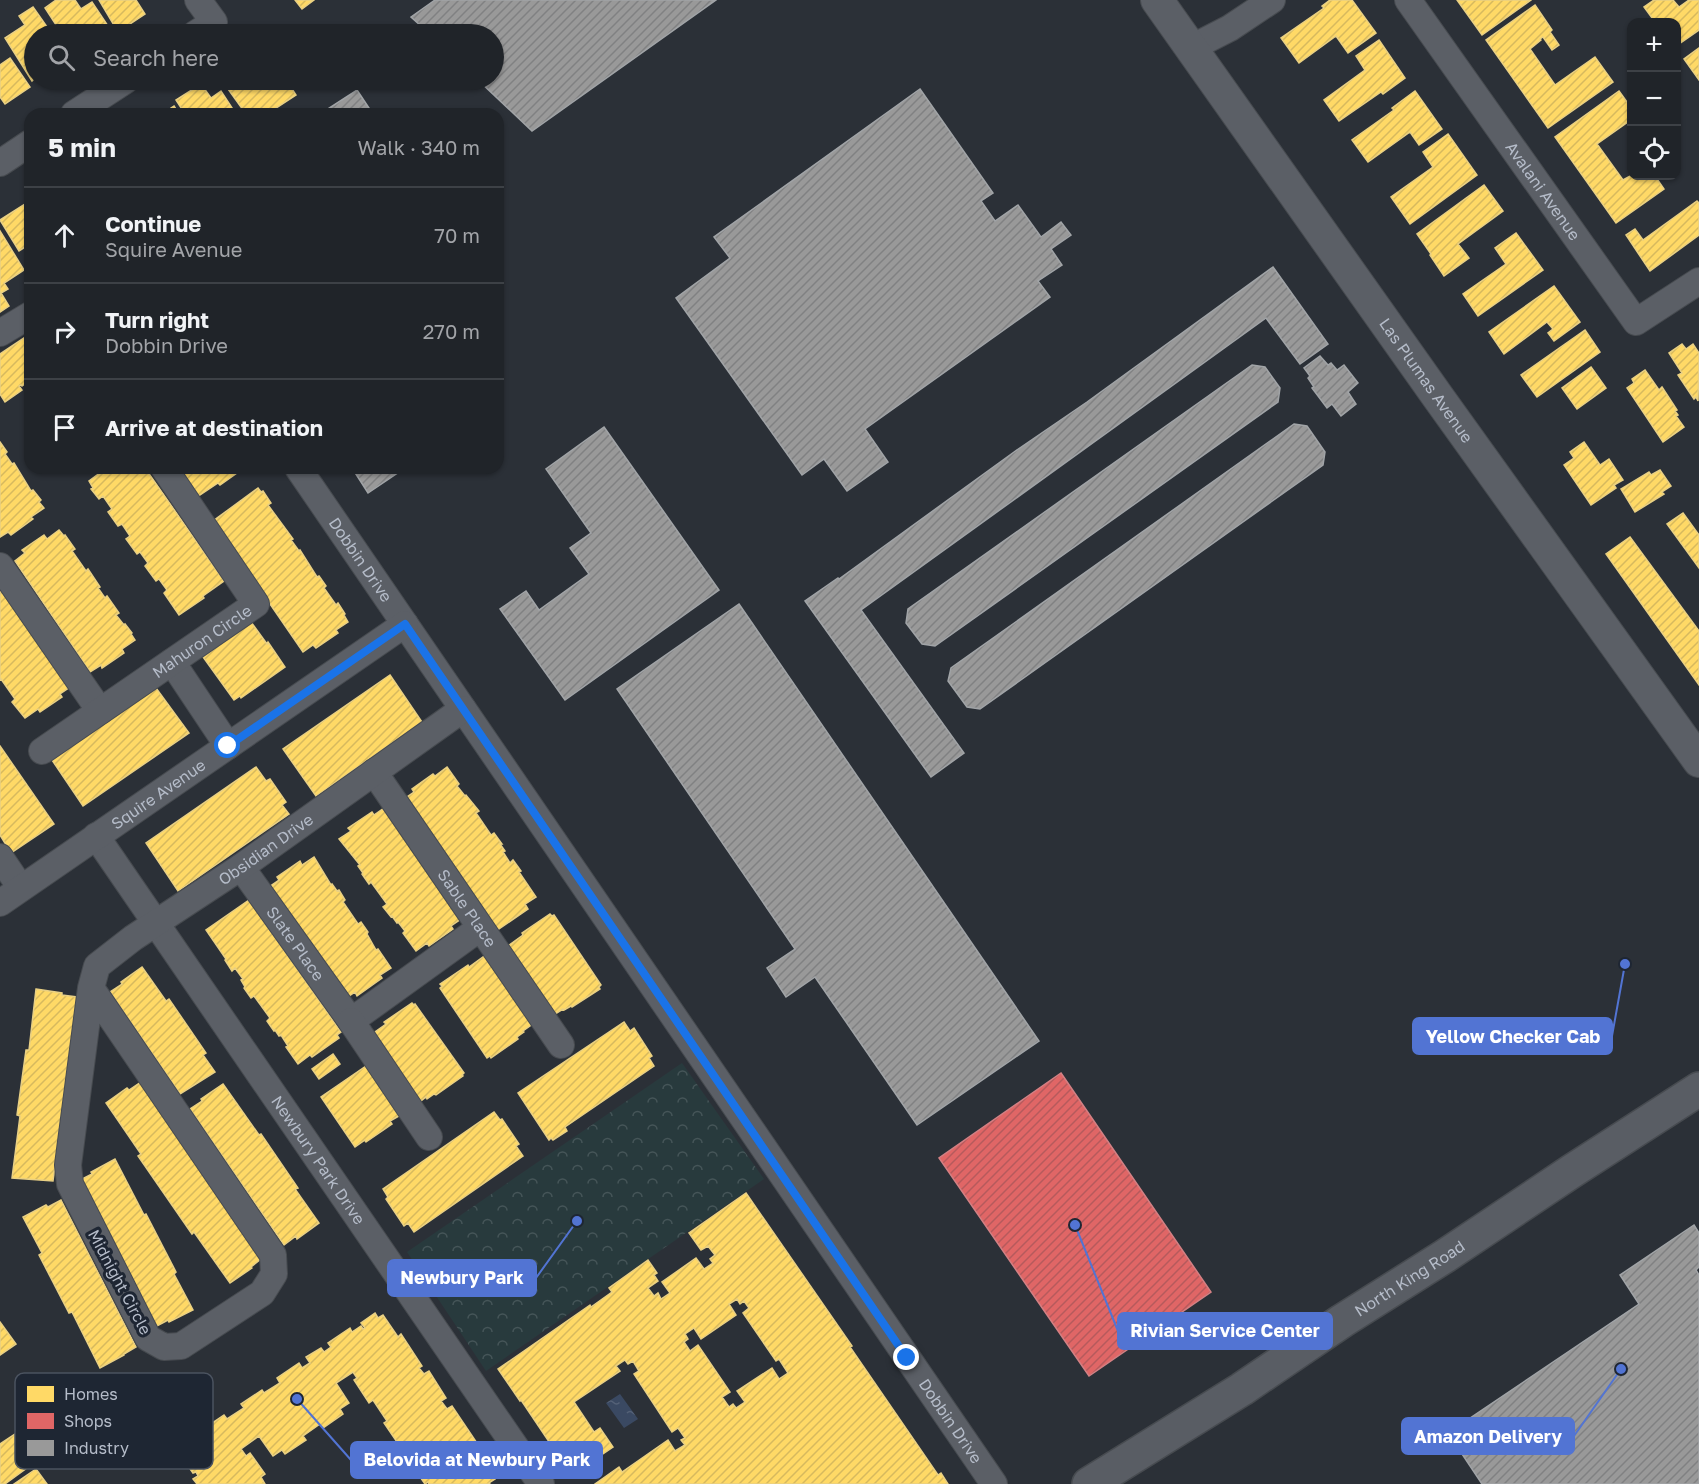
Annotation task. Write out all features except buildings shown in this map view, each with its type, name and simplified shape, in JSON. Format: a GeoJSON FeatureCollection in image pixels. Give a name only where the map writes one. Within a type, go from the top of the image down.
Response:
{"type":"FeatureCollection","features":[{"type":"Feature","properties":{"kind":"main road","name":"North King Road"},"geometry":{"type":"LineString","coordinates":[[1089,1484],[1242,1389],[1349,1316],[1445,1256],[1699,1089]]}},
{"type":"Feature","properties":{"kind":"street"},"geometry":{"type":"LineString","coordinates":[[198,0],[214,22],[211,24]]}},
{"type":"Feature","properties":{"kind":"street","name":"Las Plumas Avenue"},"geometry":{"type":"LineString","coordinates":[[1157,0],[1699,761]]}},
{"type":"Feature","properties":{"kind":"street"},"geometry":{"type":"LineString","coordinates":[[1191,48],[1230,28],[1272,0]]}},
{"type":"Feature","properties":{"kind":"street","name":"Avalani Avenue"},"geometry":{"type":"LineString","coordinates":[[1408,0],[1636,322],[1699,281]]}},
{"type":"Feature","properties":{"kind":"street"},"geometry":{"type":"LineString","coordinates":[[83,108],[111,90]]}},
{"type":"Feature","properties":{"kind":"street"},"geometry":{"type":"LineString","coordinates":[[0,162],[24,147]]}},
{"type":"Feature","properties":{"kind":"street"},"geometry":{"type":"LineString","coordinates":[[0,333],[24,319]]}},
{"type":"Feature","properties":{"kind":"street","name":"Mahuron Circle"},"geometry":{"type":"LineString","coordinates":[[42,751],[256,604],[168,474]]}},
{"type":"Feature","properties":{"kind":"street","name":"Dobbin Drive"},"geometry":{"type":"LineString","coordinates":[[302,474],[993,1484]]}},
{"type":"Feature","properties":{"kind":"street"},"geometry":{"type":"LineString","coordinates":[[0,566],[100,711]]}},
{"type":"Feature","properties":{"kind":"street","name":"Squire Avenue"},"geometry":{"type":"LineString","coordinates":[[0,903],[405,624]]}},
{"type":"Feature","properties":{"kind":"street"},"geometry":{"type":"LineString","coordinates":[[172,662],[228,746]]}},
{"type":"Feature","properties":{"kind":"street","name":"Obsidian Drive"},"geometry":{"type":"LineString","coordinates":[[157,924],[463,709]]}},
{"type":"Feature","properties":{"kind":"street","name":"Sable Place"},"geometry":{"type":"LineString","coordinates":[[374,772],[561,1045]]}},
{"type":"Feature","properties":{"kind":"street","name":"Newbury Park Drive"},"geometry":{"type":"LineString","coordinates":[[96,836],[541,1484]]}},
{"type":"Feature","properties":{"kind":"street"},"geometry":{"type":"LineString","coordinates":[[0,857],[21,888]]}},
{"type":"Feature","properties":{"kind":"street","name":"Slate Place"},"geometry":{"type":"LineString","coordinates":[[241,867],[351,1021],[429,1137]]}},
{"type":"Feature","properties":{"kind":"street","name":"Midnight Circle"},"geometry":{"type":"LineString","coordinates":[[91,988],[273,1255],[274,1274],[262,1293],[181,1346],[164,1347],[148,1338],[70,1184],[68,1165],[91,988],[97,966],[133,938],[157,924]]}},
{"type":"Feature","properties":{"kind":"street"},"geometry":{"type":"LineString","coordinates":[[351,1021],[480,928]]}},
{"type":"Feature","properties":{"kind":"green space"},"geometry":{"type":"Polygon","coordinates":[[[682,1063],[764,1179],[486,1371],[407,1252],[682,1063]]]}},
{"type":"Feature","properties":{"kind":"water"},"geometry":{"type":"Polygon","coordinates":[[[620,1394],[638,1419],[624,1428],[606,1403],[620,1394]]]}},
{"type":"Feature","properties":{"kind":"place","name":"Yellow Checker Cab"},"geometry":{"type":"Point","coordinates":[1625,964]}},
{"type":"Feature","properties":{"kind":"place","name":"Newbury Park"},"geometry":{"type":"Point","coordinates":[577,1221]}},
{"type":"Feature","properties":{"kind":"place","name":"Rivian Service Center"},"geometry":{"type":"Point","coordinates":[1075,1225]}},
{"type":"Feature","properties":{"kind":"place","name":"Amazon Delivery"},"geometry":{"type":"Point","coordinates":[1621,1369]}},
{"type":"Feature","properties":{"kind":"place","name":"Belovida at Newbury Park"},"geometry":{"type":"Point","coordinates":[297,1399]}},
{"type":"Feature","properties":{"kind":"route"},"geometry":{"type":"LineString","coordinates":[[228,746],[405,624],[907,1358]]}}]}
